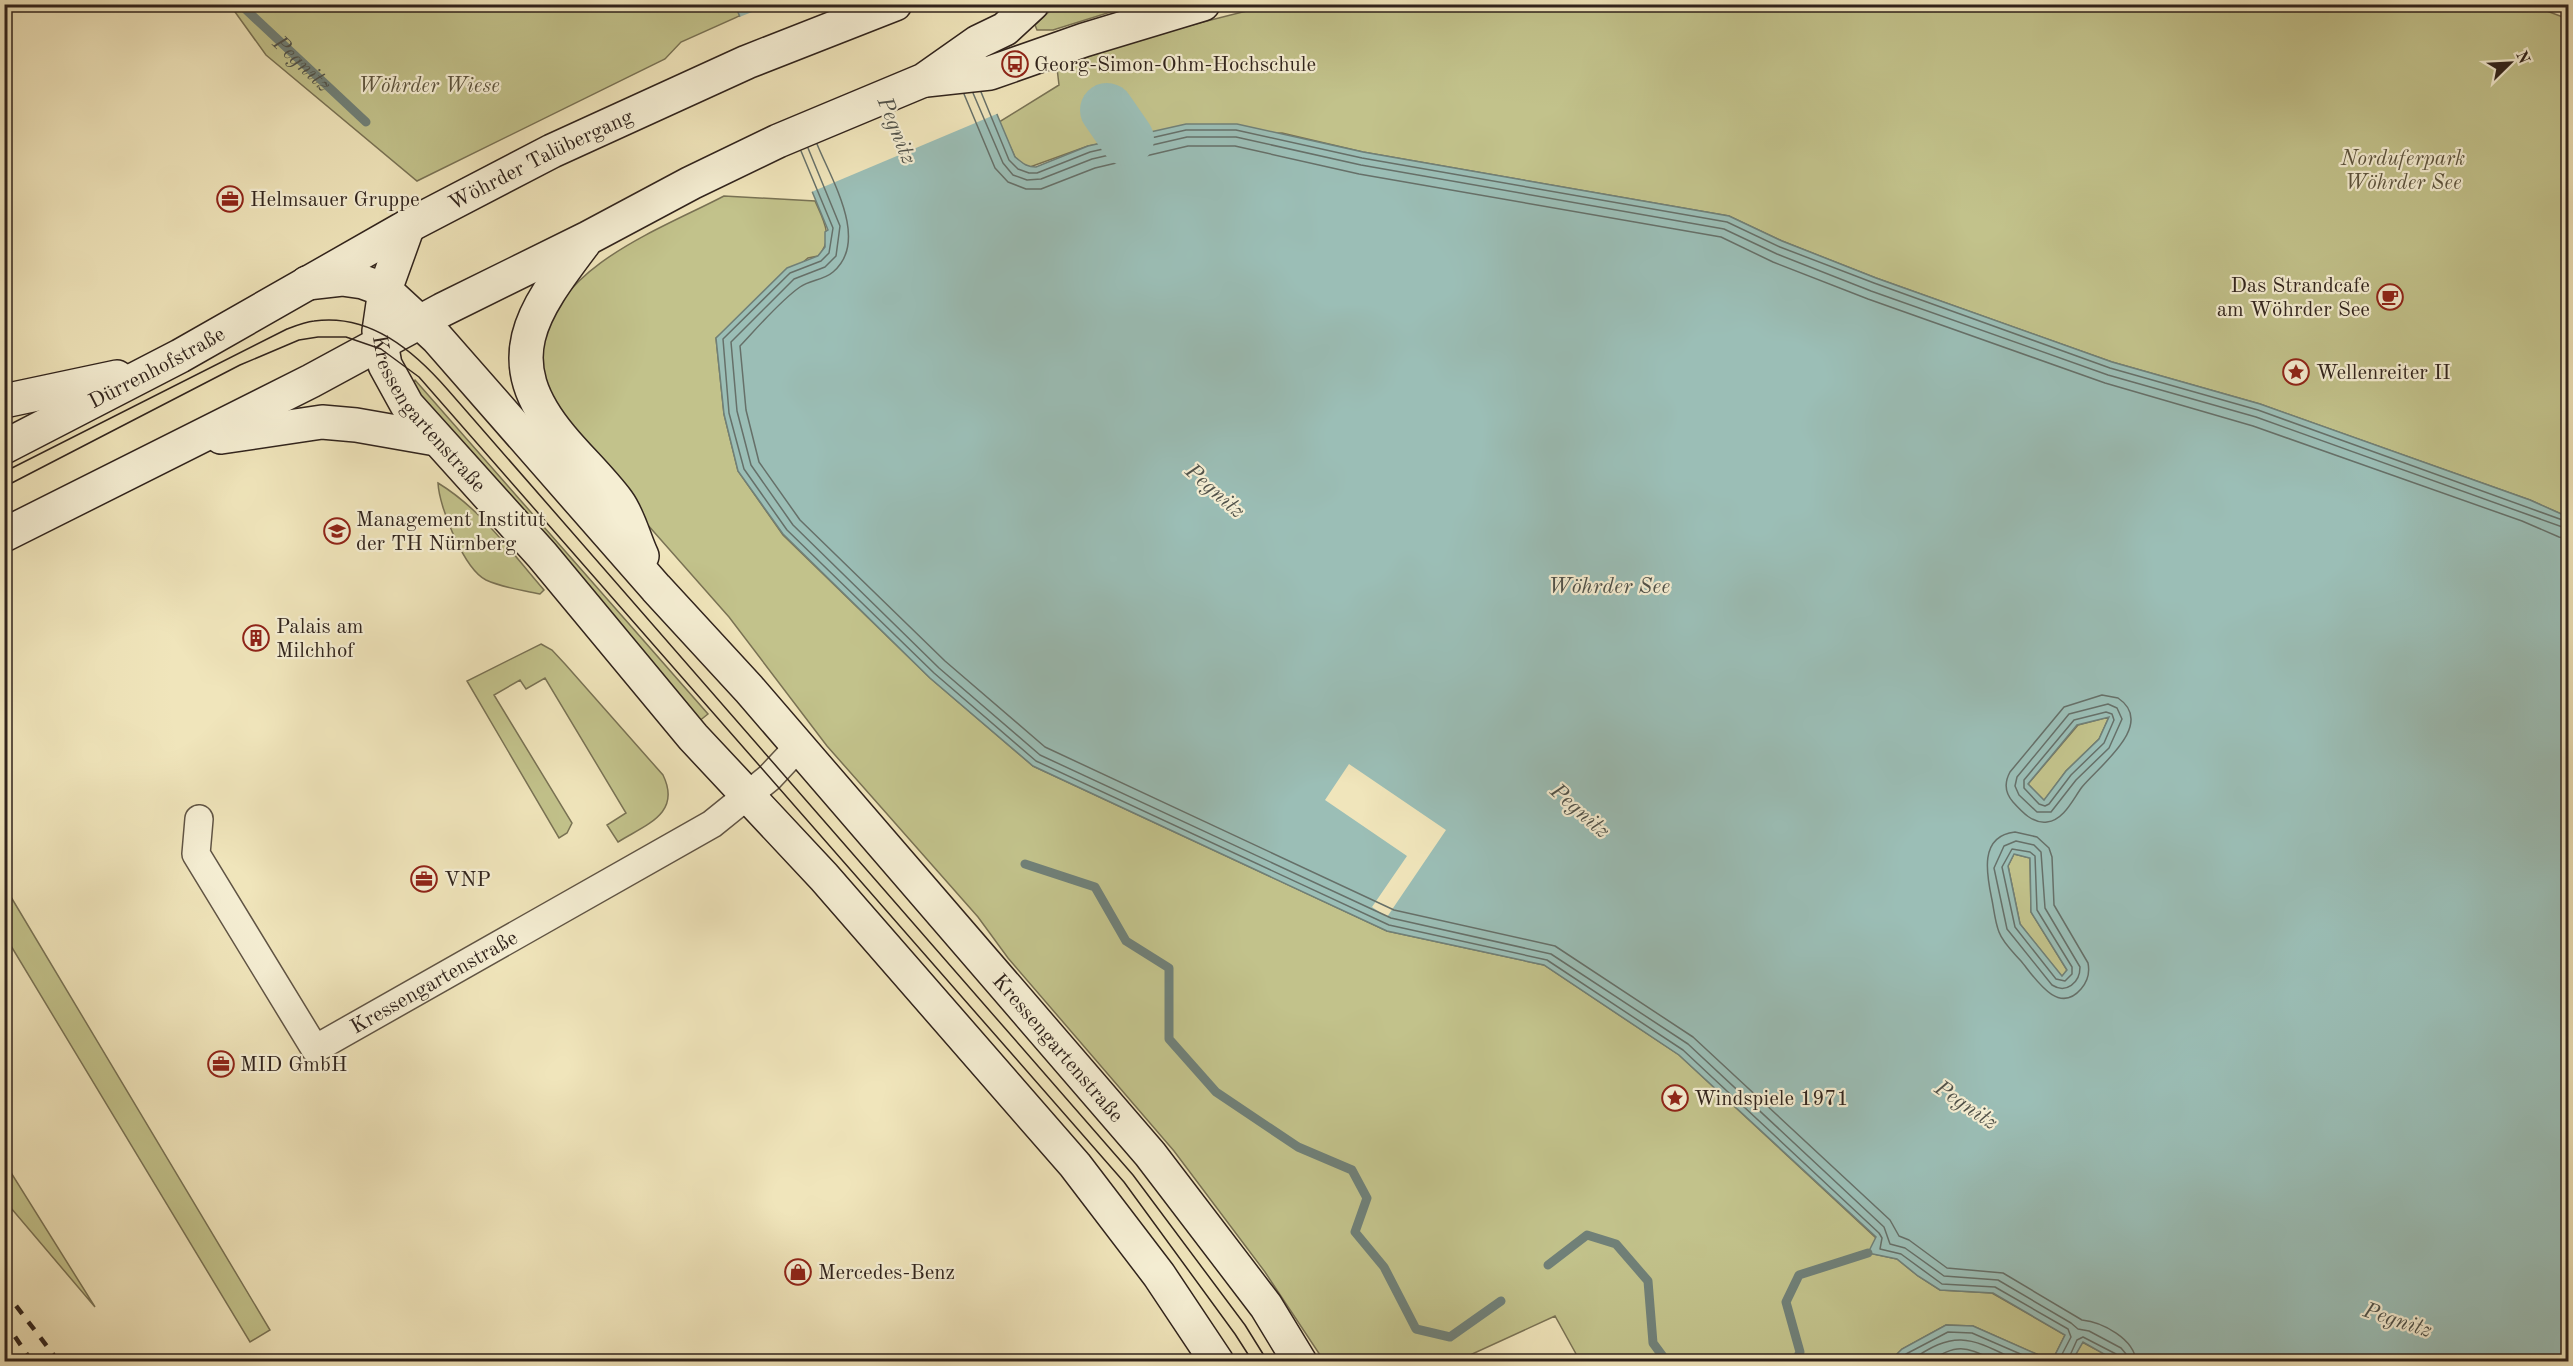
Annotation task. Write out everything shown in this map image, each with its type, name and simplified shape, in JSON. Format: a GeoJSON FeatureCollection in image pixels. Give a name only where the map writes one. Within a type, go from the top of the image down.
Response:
{"type":"FeatureCollection","features":[{"type":"Feature","properties":{"kind":"main road","name":"Wöhrder Talübergang"},"geometry":{"type":"LineString","coordinates":[[307,283],[408,226],[552,151],[747,62],[895,4]]}},
{"type":"Feature","properties":{"kind":"main road"},"geometry":{"type":"LineString","coordinates":[[5,534],[381,344],[421,321],[588,238],[692,183],[778,141],[924,80],[978,42],[1005,29],[1032,4]]}},
{"type":"Feature","properties":{"kind":"main road"},"geometry":{"type":"LineString","coordinates":[[924,80],[990,72],[1180,7]]}},
{"type":"Feature","properties":{"kind":"main road","name":"Kressengartenstraße"},"geometry":{"type":"LineString","coordinates":[[408,226],[385,290],[379,331],[385,365],[391,380],[407,405],[504,511],[693,737],[824,877],[1075,1165],[1159,1275],[1217,1362]]}},
{"type":"Feature","properties":{"kind":"main road","name":"Kressengartenstraße"},"geometry":{"type":"LineString","coordinates":[[588,238],[556,280],[533,319],[527,338],[527,376],[546,418],[619,503],[656,588]]}},
{"type":"Feature","properties":{"kind":"main road","name":"Kressengartenstraße"},"geometry":{"type":"LineString","coordinates":[[307,283],[342,279],[363,282],[385,290],[421,321],[656,588],[749,689],[1150,1155],[1245,1279],[1300,1362]]}},
{"type":"Feature","properties":{"kind":"main road","name":"Dürrenhofstraße"},"geometry":{"type":"LineString","coordinates":[[4,447],[151,371],[307,283]]}},
{"type":"Feature","properties":{"kind":"main road"},"geometry":{"type":"LineString","coordinates":[[4,401],[39,392],[151,371]]}},
{"type":"Feature","properties":{"kind":"main road"},"geometry":{"type":"LineString","coordinates":[[189,442],[322,422],[356,425],[436,439]]}},
{"type":"Feature","properties":{"kind":"street","name":"Kressengartenstraße"},"geometry":{"type":"LineString","coordinates":[[199,819],[196,854],[315,1049],[703,829],[769,778],[798,747]]}},
{"type":"Feature","properties":{"kind":"green space"},"geometry":{"type":"Polygon","coordinates":[[[1111,4],[1115,7],[1114,11],[1053,30],[1037,30],[1035,25],[1056,5],[1111,4]]]}},
{"type":"Feature","properties":{"kind":"green space","name":"Wöhrder Wiese"},"geometry":{"type":"Polygon","coordinates":[[[230,5],[764,5],[681,42],[665,59],[417,181],[266,55],[230,5]]]}},
{"type":"Feature","properties":{"kind":"green space","name":"Norduferpark Wöhrder See"},"geometry":{"type":"Polygon","coordinates":[[[1272,5],[2531,5],[2568,19],[2568,517],[2530,500],[2260,404],[2112,362],[1876,278],[1782,241],[1729,216],[1363,152],[1282,133],[1127,139],[1088,146],[1030,167],[1020,163],[1015,157],[999,122],[1059,85],[1057,68],[1163,33],[1272,5]]]}},
{"type":"Feature","properties":{"kind":"green space"},"geometry":{"type":"Polygon","coordinates":[[[724,196],[815,201],[827,236],[826,243],[818,256],[808,258],[716,338],[724,414],[738,471],[783,535],[930,678],[1033,766],[1387,931],[1544,965],[1679,1055],[1876,1238],[1869,1253],[1897,1259],[1940,1290],[1992,1293],[2065,1335],[2052,1361],[1973,1326],[1946,1325],[1902,1349],[1890,1361],[1580,1361],[1555,1316],[1457,1361],[1324,1361],[1265,1272],[1174,1151],[1008,958],[978,917],[827,746],[729,617],[564,430],[548,395],[542,367],[541,355],[544,339],[554,313],[571,290],[592,269],[618,251],[724,196]]]}},
{"type":"Feature","properties":{"kind":"green space"},"geometry":{"type":"Polygon","coordinates":[[[415,380],[708,714],[698,722],[409,386],[415,380]]]}},
{"type":"Feature","properties":{"kind":"green space"},"geometry":{"type":"Polygon","coordinates":[[[438,483],[468,505],[495,532],[544,590],[540,594],[499,585],[478,574],[469,564],[454,536],[439,494],[438,483]]]}},
{"type":"Feature","properties":{"kind":"green space"},"geometry":{"type":"Polygon","coordinates":[[[541,644],[552,650],[663,775],[668,788],[668,800],[664,809],[649,824],[618,842],[607,825],[626,813],[545,678],[526,689],[520,680],[494,695],[572,823],[567,833],[559,838],[467,681],[541,644]]]}},
{"type":"Feature","properties":{"kind":"green space"},"geometry":{"type":"Polygon","coordinates":[[[2109,717],[2099,739],[2066,771],[2044,801],[2028,784],[2078,725],[2109,717]]]}},
{"type":"Feature","properties":{"kind":"green space"},"geometry":{"type":"Polygon","coordinates":[[[2014,854],[2030,858],[2031,912],[2067,970],[2062,977],[2020,924],[2008,866],[2014,854]]]}},
{"type":"Feature","properties":{"kind":"green space"},"geometry":{"type":"Polygon","coordinates":[[[5,887],[270,1330],[250,1342],[5,936],[5,887]]]}},
{"type":"Feature","properties":{"kind":"green space"},"geometry":{"type":"Polygon","coordinates":[[[5,1163],[95,1307],[5,1201],[5,1163]]]}},
{"type":"Feature","properties":{"kind":"green space"},"geometry":{"type":"Polygon","coordinates":[[[2082,1342],[2118,1361],[2072,1362],[2082,1342]]]}},
{"type":"Feature","properties":{"kind":"water","name":"Wöhrder See"},"geometry":{"type":"Polygon","coordinates":[[[735,5],[951,5],[1015,157],[1029,166],[1036,167],[1088,146],[1186,124],[1237,124],[1363,152],[1729,216],[1782,241],[1876,278],[2112,362],[2260,404],[2530,500],[2568,517],[2568,1361],[2118,1362],[2083,1342],[2072,1361],[2052,1361],[2065,1335],[1993,1293],[1940,1290],[1897,1259],[1868,1253],[1876,1237],[1679,1055],[1544,965],[1387,931],[1033,766],[930,678],[783,534],[738,471],[724,414],[716,338],[787,268],[818,256],[825,247],[825,232],[828,230],[735,5]],[[2109,717],[2077,725],[2028,784],[2044,800],[2066,771],[2099,739],[2109,717]],[[2014,854],[2008,866],[2020,924],[2062,976],[2067,970],[2031,912],[2030,858],[2014,854]]]}},
{"type":"Feature","properties":{"kind":"water"},"geometry":{"type":"Polygon","coordinates":[[[1946,1325],[1973,1326],[2052,1361],[1890,1361],[1902,1349],[1946,1325]]]}},
{"type":"Feature","properties":{"kind":"pier"},"geometry":{"type":"Polygon","coordinates":[[[955,4],[999,113],[809,193],[737,18],[770,5],[955,4]]]}},
{"type":"Feature","properties":{"kind":"pier"},"geometry":{"type":"Polygon","coordinates":[[[1349,764],[1446,830],[1387,917],[1372,907],[1407,856],[1325,800],[1349,764]]]}},
{"type":"Feature","properties":{"kind":"waterway","name":"Pegnitz"},"geometry":{"type":"LineString","coordinates":[[240,4],[366,122]]}},
{"type":"Feature","properties":{"kind":"waterway"},"geometry":{"type":"LineString","coordinates":[[1107,110],[1127,139]]}},
{"type":"Feature","properties":{"kind":"waterway"},"geometry":{"type":"LineString","coordinates":[[1025,864],[1095,887],[1126,941],[1169,968],[1169,1039],[1216,1092],[1298,1147],[1352,1170],[1367,1198],[1355,1232],[1384,1267],[1416,1329],[1450,1337],[1501,1301]]}},
{"type":"Feature","properties":{"kind":"waterway"},"geometry":{"type":"LineString","coordinates":[[1548,1265],[1587,1235],[1616,1244],[1648,1281],[1653,1343],[1667,1362]]}},
{"type":"Feature","properties":{"kind":"waterway"},"geometry":{"type":"LineString","coordinates":[[1795,1362],[1800,1352],[1786,1302],[1799,1275],[1868,1253]]}},
{"type":"Feature","properties":{"kind":"tram line"},"geometry":{"type":"LineString","coordinates":[[4,472],[287,329],[304,323],[334,320],[354,323],[372,329],[405,349],[448,390],[1133,1175],[1245,1325],[1268,1362]]}},
{"type":"Feature","properties":{"kind":"tram line"},"geometry":{"type":"LineString","coordinates":[[4,487],[240,365],[299,340],[346,337],[381,349],[419,377],[1124,1182],[1253,1362]]}},
{"type":"Feature","properties":{"kind":"railway"},"geometry":{"type":"LineString","coordinates":[[4,1290],[59,1362]]}},
{"type":"Feature","properties":{"kind":"railway"},"geometry":{"type":"LineString","coordinates":[[4,1320],[32,1362]]}},
{"type":"Feature","properties":{"kind":"place","name":"Georg-Simon-Ohm-Hochschule"},"geometry":{"type":"Point","coordinates":[1015,64]}},
{"type":"Feature","properties":{"kind":"place","name":"Helmsauer Gruppe"},"geometry":{"type":"Point","coordinates":[230,199]}},
{"type":"Feature","properties":{"kind":"place","name":"Das Strandcafe am Wöhrder See"},"geometry":{"type":"Point","coordinates":[2390,297]}},
{"type":"Feature","properties":{"kind":"place","name":"Wellenreiter II"},"geometry":{"type":"Point","coordinates":[2296,372]}},
{"type":"Feature","properties":{"kind":"place","name":"Management Institut der TH Nürnberg"},"geometry":{"type":"Point","coordinates":[337,531]}},
{"type":"Feature","properties":{"kind":"place","name":"Palais am Milchhof"},"geometry":{"type":"Point","coordinates":[256,638]}},
{"type":"Feature","properties":{"kind":"place","name":"VNP"},"geometry":{"type":"Point","coordinates":[424,879]}},
{"type":"Feature","properties":{"kind":"place","name":"MID GmbH"},"geometry":{"type":"Point","coordinates":[221,1064]}},
{"type":"Feature","properties":{"kind":"place","name":"Windspiele 1971"},"geometry":{"type":"Point","coordinates":[1675,1098]}},
{"type":"Feature","properties":{"kind":"place","name":"Mercedes-Benz"},"geometry":{"type":"Point","coordinates":[798,1272]}}]}
